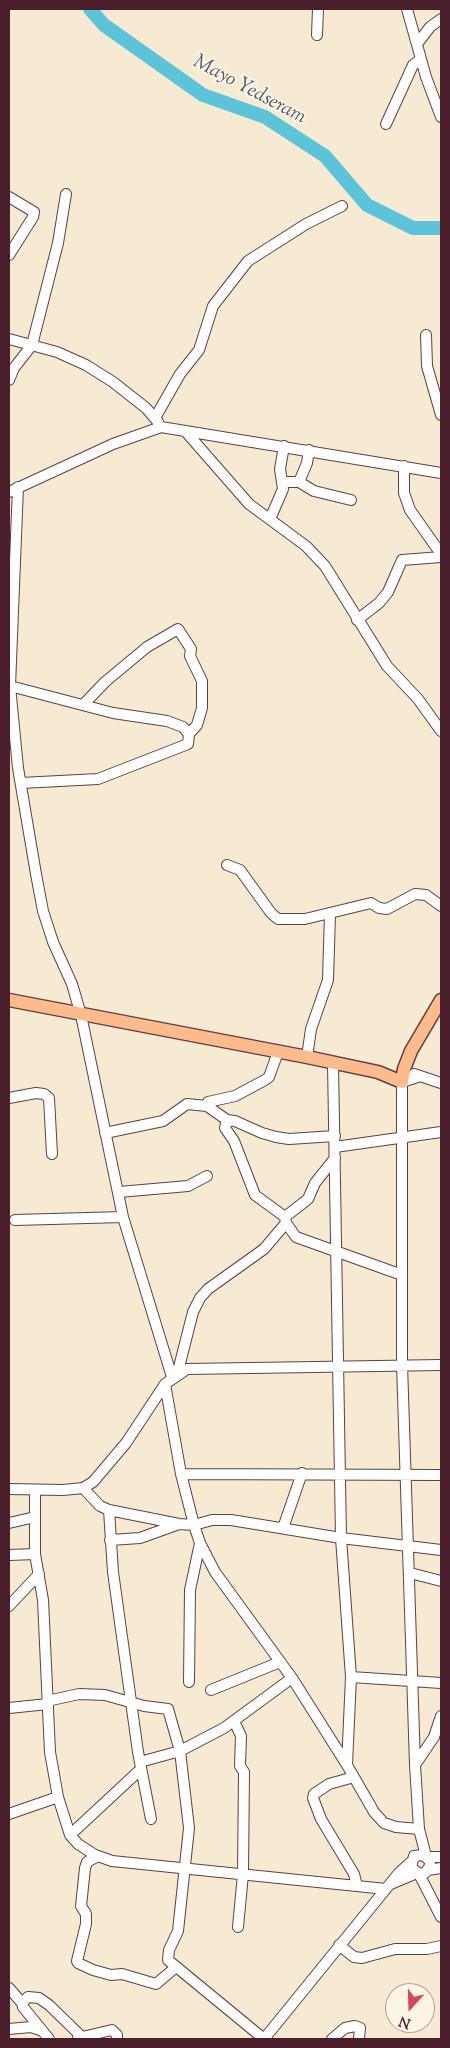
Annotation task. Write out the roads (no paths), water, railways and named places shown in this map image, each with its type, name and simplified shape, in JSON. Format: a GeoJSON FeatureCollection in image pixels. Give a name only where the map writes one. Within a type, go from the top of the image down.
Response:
{"type":"FeatureCollection","features":[{"type":"Feature","properties":{"kind":"main road"},"geometry":{"type":"LineString","coordinates":[[10,1004],[82,1015],[307,1057],[378,1072],[402,1082],[404,1069],[418,1038],[441,1000]]}},
{"type":"Feature","properties":{"kind":"main road"},"geometry":{"type":"LineString","coordinates":[[378,1072],[404,1069]]}},
{"type":"Feature","properties":{"kind":"street"},"geometry":{"type":"LineString","coordinates":[[317,35],[318,9]]}},
{"type":"Feature","properties":{"kind":"street"},"geometry":{"type":"LineString","coordinates":[[407,9],[421,59],[441,118]]}},
{"type":"Feature","properties":{"kind":"street"},"geometry":{"type":"LineString","coordinates":[[417,44],[430,27],[441,19]]}},
{"type":"Feature","properties":{"kind":"street"},"geometry":{"type":"LineString","coordinates":[[386,124],[413,65],[421,59]]}},
{"type":"Feature","properties":{"kind":"street"},"geometry":{"type":"LineString","coordinates":[[9,380],[14,368],[32,345],[58,243],[66,194]]}},
{"type":"Feature","properties":{"kind":"street"},"geometry":{"type":"LineString","coordinates":[[9,197],[34,212],[34,217],[9,255]]}},
{"type":"Feature","properties":{"kind":"street"},"geometry":{"type":"LineString","coordinates":[[342,206],[306,224],[248,261],[213,306],[199,350],[180,374],[158,423],[14,490],[10,686],[21,783],[43,911],[52,942],[72,984],[82,1015],[105,1133],[119,1192],[122,1218],[171,1378],[181,1474],[200,1543],[232,1596],[292,1678],[348,1765],[374,1812],[384,1823],[419,1831]]}},
{"type":"Feature","properties":{"kind":"street"},"geometry":{"type":"LineString","coordinates":[[426,335],[427,366],[441,415]]}},
{"type":"Feature","properties":{"kind":"street"},"geometry":{"type":"LineString","coordinates":[[9,339],[57,352],[86,365],[113,382],[158,423],[186,432],[441,472]]}},
{"type":"Feature","properties":{"kind":"street"},"geometry":{"type":"LineString","coordinates":[[186,432],[249,504],[306,546],[325,566],[387,666],[418,699],[441,730]]}},
{"type":"Feature","properties":{"kind":"street"},"geometry":{"type":"LineString","coordinates":[[270,519],[283,489],[284,482],[280,469],[284,446]]}},
{"type":"Feature","properties":{"kind":"street"},"geometry":{"type":"LineString","coordinates":[[299,482],[307,463],[309,450]]}},
{"type":"Feature","properties":{"kind":"street"},"geometry":{"type":"LineString","coordinates":[[357,620],[379,603],[388,592],[402,560],[441,555],[410,510],[404,493],[404,466]]}},
{"type":"Feature","properties":{"kind":"street"},"geometry":{"type":"LineString","coordinates":[[284,482],[299,482],[314,491],[351,500]]}},
{"type":"Feature","properties":{"kind":"street"},"geometry":{"type":"LineString","coordinates":[[83,705],[105,682],[147,647],[178,629],[191,649],[190,656],[202,682],[202,708],[197,726],[188,734]]}},
{"type":"Feature","properties":{"kind":"street"},"geometry":{"type":"LineString","coordinates":[[10,686],[140,719],[167,721],[183,727],[188,734],[188,744],[98,779],[21,783]]}},
{"type":"Feature","properties":{"kind":"street"},"geometry":{"type":"LineString","coordinates":[[227,865],[240,870],[270,913],[278,918],[305,919],[371,903],[379,908],[387,909],[415,894],[426,895],[441,906]]}},
{"type":"Feature","properties":{"kind":"street"},"geometry":{"type":"LineString","coordinates":[[307,1057],[311,1030],[328,980],[330,914]]}},
{"type":"Feature","properties":{"kind":"street"},"geometry":{"type":"LineString","coordinates":[[208,1106],[208,1102],[235,1096],[269,1077],[278,1052]]}},
{"type":"Feature","properties":{"kind":"street"},"geometry":{"type":"LineString","coordinates":[[334,1063],[341,1538],[351,1677],[348,1765]]}},
{"type":"Feature","properties":{"kind":"street"},"geometry":{"type":"LineString","coordinates":[[404,1069],[418,1077],[441,1082]]}},
{"type":"Feature","properties":{"kind":"street"},"geometry":{"type":"LineString","coordinates":[[418,1077],[402,1082],[402,1364],[414,1680],[415,1764],[419,1831],[430,1866],[423,1872]]}},
{"type":"Feature","properties":{"kind":"street"},"geometry":{"type":"LineString","coordinates":[[9,1098],[36,1094],[44,1094],[49,1098],[52,1154]]}},
{"type":"Feature","properties":{"kind":"street"},"geometry":{"type":"LineString","coordinates":[[105,1133],[163,1122],[187,1104],[208,1106],[227,1120],[235,1120],[262,1133],[288,1139],[335,1141],[401,1140],[441,1132]]}},
{"type":"Feature","properties":{"kind":"street"},"geometry":{"type":"LineString","coordinates":[[227,1120],[225,1128],[234,1141],[254,1195],[285,1220],[301,1240],[402,1275]]}},
{"type":"Feature","properties":{"kind":"street"},"geometry":{"type":"LineString","coordinates":[[9,1489],[83,1488],[93,1482],[110,1464],[171,1378],[193,1312],[200,1298],[208,1289],[264,1249],[285,1220],[308,1199],[315,1183],[336,1158]]}},
{"type":"Feature","properties":{"kind":"street"},"geometry":{"type":"LineString","coordinates":[[119,1192],[188,1186],[207,1176]]}},
{"type":"Feature","properties":{"kind":"street"},"geometry":{"type":"LineString","coordinates":[[15,1220],[122,1218]]}},
{"type":"Feature","properties":{"kind":"street"},"geometry":{"type":"LineString","coordinates":[[171,1378],[186,1369],[197,1368],[441,1365]]}},
{"type":"Feature","properties":{"kind":"street"},"geometry":{"type":"LineString","coordinates":[[283,1528],[302,1473]]}},
{"type":"Feature","properties":{"kind":"street"},"geometry":{"type":"LineString","coordinates":[[181,1474],[441,1475]]}},
{"type":"Feature","properties":{"kind":"street"},"geometry":{"type":"LineString","coordinates":[[83,1488],[100,1506],[109,1510],[179,1524],[194,1524],[212,1520],[232,1520],[341,1538],[441,1550]]}},
{"type":"Feature","properties":{"kind":"street"},"geometry":{"type":"LineString","coordinates":[[36,1490],[36,1554],[43,1600],[50,1752],[58,1796],[70,1835],[78,1844],[98,1856],[112,1861],[357,1886],[388,1887],[423,1872],[441,1868]]}},
{"type":"Feature","properties":{"kind":"street"},"geometry":{"type":"LineString","coordinates":[[109,1510],[110,1540],[140,1765],[151,1819]]}},
{"type":"Feature","properties":{"kind":"street"},"geometry":{"type":"LineString","coordinates":[[9,1523],[36,1517]]}},
{"type":"Feature","properties":{"kind":"street"},"geometry":{"type":"LineString","coordinates":[[110,1540],[140,1538],[179,1524]]}},
{"type":"Feature","properties":{"kind":"street"},"geometry":{"type":"LineString","coordinates":[[189,1682],[190,1590],[200,1543]]}},
{"type":"Feature","properties":{"kind":"street"},"geometry":{"type":"LineString","coordinates":[[9,1555],[36,1554]]}},
{"type":"Feature","properties":{"kind":"street"},"geometry":{"type":"LineString","coordinates":[[410,1572],[441,1581]]}},
{"type":"Feature","properties":{"kind":"street"},"geometry":{"type":"LineString","coordinates":[[9,1606],[39,1574]]}},
{"type":"Feature","properties":{"kind":"street"},"geometry":{"type":"LineString","coordinates":[[211,1690],[280,1662]]}},
{"type":"Feature","properties":{"kind":"street"},"geometry":{"type":"LineString","coordinates":[[351,1677],[441,1683]]}},
{"type":"Feature","properties":{"kind":"street"},"geometry":{"type":"LineString","coordinates":[[70,1835],[140,1765],[180,1751],[234,1721],[292,1678]]}},
{"type":"Feature","properties":{"kind":"street"},"geometry":{"type":"LineString","coordinates":[[9,1708],[48,1702],[78,1694],[105,1695],[144,1706],[168,1709],[180,1751],[189,1819],[186,1868],[178,1931],[169,1950],[168,1960],[264,2039],[339,1945],[412,1860],[420,1854],[441,1857]]}},
{"type":"Feature","properties":{"kind":"street"},"geometry":{"type":"LineString","coordinates":[[415,1764],[434,1737],[441,1716]]}},
{"type":"Feature","properties":{"kind":"street"},"geometry":{"type":"LineString","coordinates":[[234,1721],[241,1736],[240,1766],[244,1772],[243,1874],[238,1927]]}},
{"type":"Feature","properties":{"kind":"street"},"geometry":{"type":"LineString","coordinates":[[354,1777],[329,1784],[314,1794],[313,1798],[320,1819],[354,1874],[357,1886]]}},
{"type":"Feature","properties":{"kind":"street"},"geometry":{"type":"LineString","coordinates":[[9,1814],[58,1796]]}},
{"type":"Feature","properties":{"kind":"street"},"geometry":{"type":"LineString","coordinates":[[419,1831],[411,1867],[423,1872],[441,1916]]}},
{"type":"Feature","properties":{"kind":"street"},"geometry":{"type":"LineString","coordinates":[[98,1856],[87,1862],[85,1868],[81,1906],[86,1914],[86,1924],[77,1959],[78,1963],[111,1975],[122,1974],[156,1984],[176,1968]]}},
{"type":"Feature","properties":{"kind":"street"},"geometry":{"type":"LineString","coordinates":[[339,1945],[354,1957],[362,1958],[395,1949],[427,1949],[441,1946]]}},
{"type":"Feature","properties":{"kind":"street"},"geometry":{"type":"LineString","coordinates":[[9,1988],[22,2003],[23,2008],[40,2030],[49,2039]]}},
{"type":"Feature","properties":{"kind":"street"},"geometry":{"type":"LineString","coordinates":[[22,2003],[28,1998],[39,1998],[78,2039],[112,2030],[117,2035],[117,2039]]}},
{"type":"Feature","properties":{"kind":"street"},"geometry":{"type":"LineString","coordinates":[[332,2039],[345,2028],[355,2026],[360,2028],[359,2039]]}},
{"type":"Feature","properties":{"kind":"street"},"geometry":{"type":"LineString","coordinates":[[9,2029],[31,2027],[40,2030]]}},
{"type":"Feature","properties":{"kind":"waterway","name":"Mayo Yedseram"},"geometry":{"type":"LineString","coordinates":[[90,9],[104,25],[203,95],[265,117],[325,156],[367,205],[413,228],[441,228]]}}]}
